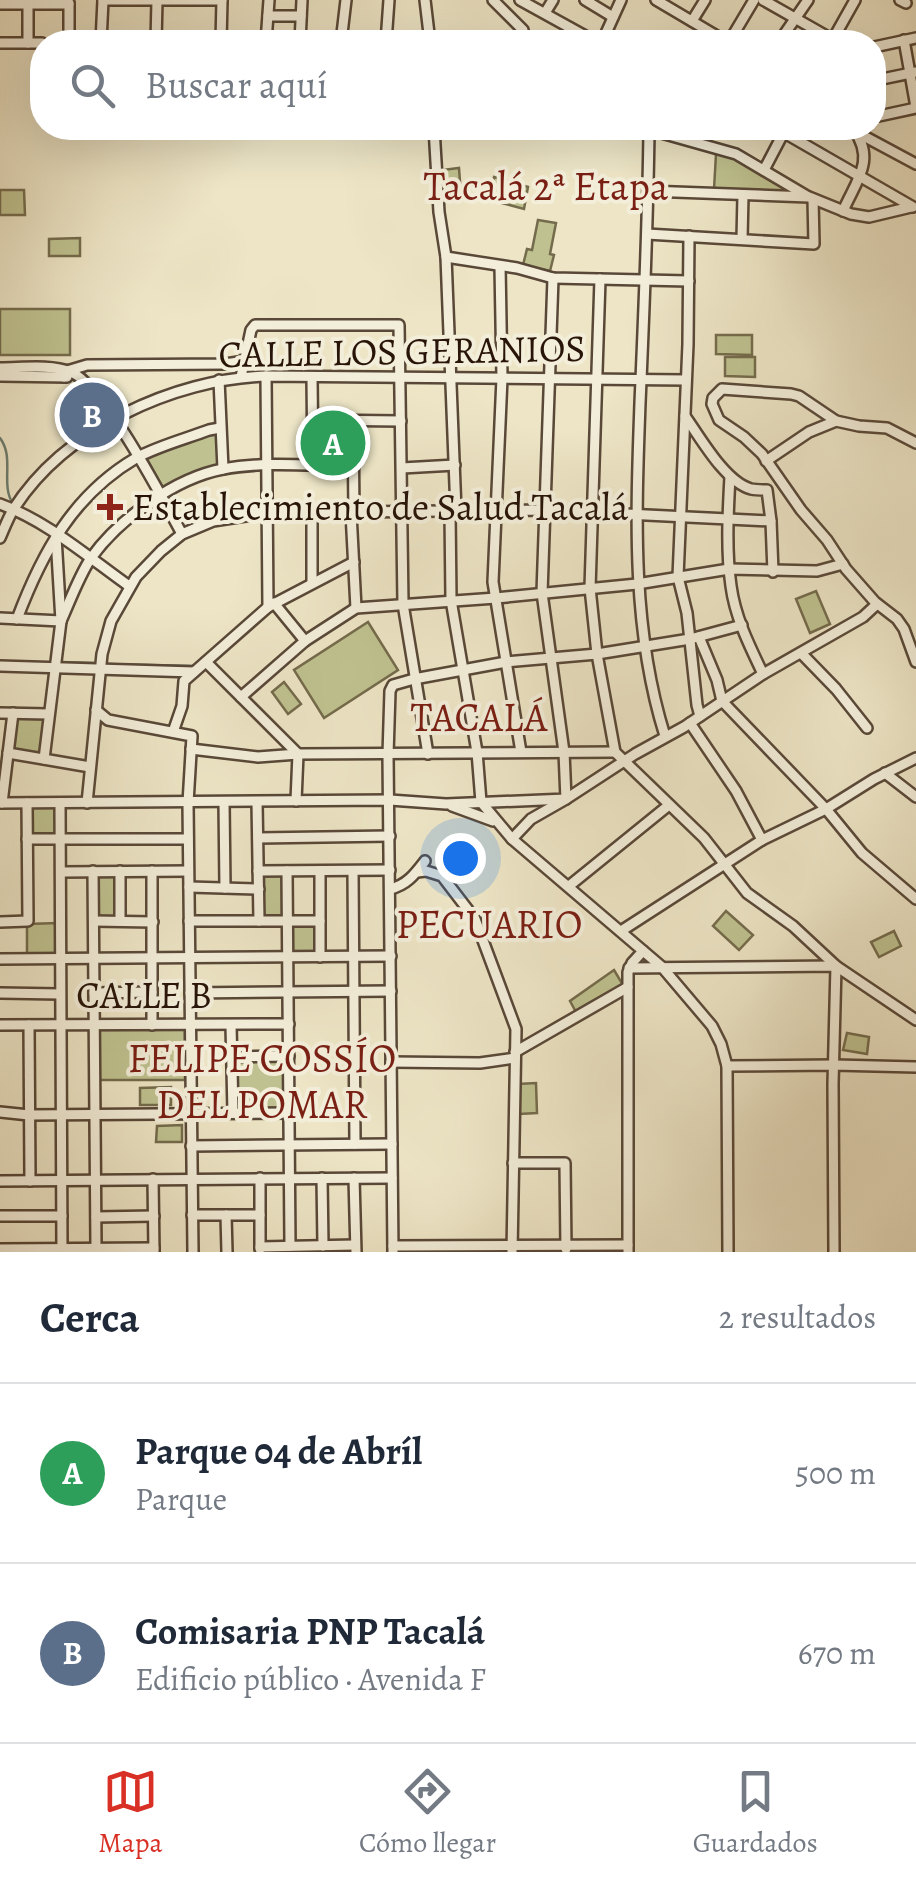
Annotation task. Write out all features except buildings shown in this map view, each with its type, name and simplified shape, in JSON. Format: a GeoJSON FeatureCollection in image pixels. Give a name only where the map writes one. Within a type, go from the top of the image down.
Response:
{"type":"FeatureCollection","features":[{"type":"Feature","properties":{"kind":"street"},"geometry":{"type":"LineString","coordinates":[[102,30],[103,0],[222,0],[221,30]]}},
{"type":"Feature","properties":{"kind":"street"},"geometry":{"type":"LineString","coordinates":[[156,30],[157,0]]}},
{"type":"Feature","properties":{"kind":"street"},"geometry":{"type":"LineString","coordinates":[[267,30],[269,0]]}},
{"type":"Feature","properties":{"kind":"street"},"geometry":{"type":"LineString","coordinates":[[300,30],[302,0]]}},
{"type":"Feature","properties":{"kind":"street"},"geometry":{"type":"LineString","coordinates":[[343,30],[346,0]]}},
{"type":"Feature","properties":{"kind":"street"},"geometry":{"type":"LineString","coordinates":[[387,30],[389,0]]}},
{"type":"Feature","properties":{"kind":"street"},"geometry":{"type":"LineString","coordinates":[[425,0],[429,30]]}},
{"type":"Feature","properties":{"kind":"street"},"geometry":{"type":"LineString","coordinates":[[520,0],[574,30]]}},
{"type":"Feature","properties":{"kind":"street"},"geometry":{"type":"LineString","coordinates":[[545,13],[552,0]]}},
{"type":"Feature","properties":{"kind":"street"},"geometry":{"type":"LineString","coordinates":[[585,0],[613,17]]}},
{"type":"Feature","properties":{"kind":"street"},"geometry":{"type":"LineString","coordinates":[[606,30],[622,0]]}},
{"type":"Feature","properties":{"kind":"street"},"geometry":{"type":"LineString","coordinates":[[656,0],[707,30]]}},
{"type":"Feature","properties":{"kind":"street"},"geometry":{"type":"LineString","coordinates":[[692,21],[705,0]]}},
{"type":"Feature","properties":{"kind":"street"},"geometry":{"type":"LineString","coordinates":[[734,30],[754,0]]}},
{"type":"Feature","properties":{"kind":"street"},"geometry":{"type":"LineString","coordinates":[[763,0],[815,30]]}},
{"type":"Feature","properties":{"kind":"street"},"geometry":{"type":"LineString","coordinates":[[788,30],[808,0]]}},
{"type":"Feature","properties":{"kind":"street"},"geometry":{"type":"LineString","coordinates":[[840,30],[855,0]]}},
{"type":"Feature","properties":{"kind":"street"},"geometry":{"type":"LineString","coordinates":[[0,4],[69,2],[69,30]]}},
{"type":"Feature","properties":{"kind":"street"},"geometry":{"type":"LineString","coordinates":[[498,2],[524,30]]}},
{"type":"Feature","properties":{"kind":"street"},"geometry":{"type":"LineString","coordinates":[[0,43],[28,43],[28,4]]}},
{"type":"Feature","properties":{"kind":"street"},"geometry":{"type":"LineString","coordinates":[[268,16],[301,16]]}},
{"type":"Feature","properties":{"kind":"street"},"geometry":{"type":"LineString","coordinates":[[886,44],[916,38]]}},
{"type":"Feature","properties":{"kind":"street"},"geometry":{"type":"LineString","coordinates":[[886,114],[916,107],[913,72],[904,40]]}},
{"type":"Feature","properties":{"kind":"street"},"geometry":{"type":"LineString","coordinates":[[886,78],[913,72]]}},
{"type":"Feature","properties":{"kind":"street"},"geometry":{"type":"LineString","coordinates":[[435,140],[452,378],[452,600],[477,752],[480,802],[512,839],[662,967],[712,1026],[727,1066],[728,1252]]}},
{"type":"Feature","properties":{"kind":"street"},"geometry":{"type":"LineString","coordinates":[[647,140],[636,515],[638,584],[645,646],[665,736]]}},
{"type":"Feature","properties":{"kind":"street"},"geometry":{"type":"LineString","coordinates":[[682,140],[730,152],[811,198],[843,211],[869,216],[914,208]]}},
{"type":"Feature","properties":{"kind":"street"},"geometry":{"type":"LineString","coordinates":[[764,170],[777,140]]}},
{"type":"Feature","properties":{"kind":"street"},"geometry":{"type":"LineString","coordinates":[[800,140],[914,208]]}},
{"type":"Feature","properties":{"kind":"street"},"geometry":{"type":"LineString","coordinates":[[860,140],[866,155]]}},
{"type":"Feature","properties":{"kind":"street"},"geometry":{"type":"LineString","coordinates":[[871,140],[916,164]]}},
{"type":"Feature","properties":{"kind":"street"},"geometry":{"type":"LineString","coordinates":[[843,211],[866,155],[879,145]]}},
{"type":"Feature","properties":{"kind":"street"},"geometry":{"type":"LineString","coordinates":[[648,191],[811,198]]}},
{"type":"Feature","properties":{"kind":"street"},"geometry":{"type":"LineString","coordinates":[[742,240],[744,195]]}},
{"type":"Feature","properties":{"kind":"street"},"geometry":{"type":"LineString","coordinates":[[646,234],[814,244],[811,198]]}},
{"type":"Feature","properties":{"kind":"street"},"geometry":{"type":"LineString","coordinates":[[690,236],[678,577],[695,638],[717,680],[722,701],[826,808],[862,853],[916,899]]}},
{"type":"Feature","properties":{"kind":"street"},"geometry":{"type":"LineString","coordinates":[[446,257],[552,278],[689,280]]}},
{"type":"Feature","properties":{"kind":"street"},"geometry":{"type":"LineString","coordinates":[[500,266],[502,378],[494,582],[520,752]]}},
{"type":"Feature","properties":{"kind":"street"},"geometry":{"type":"LineString","coordinates":[[552,278],[542,594],[564,752],[566,799]]}},
{"type":"Feature","properties":{"kind":"street"},"geometry":{"type":"LineString","coordinates":[[600,280],[590,588],[616,752],[704,838],[746,893],[793,926],[836,966],[916,1020]]}},
{"type":"Feature","properties":{"kind":"street"},"geometry":{"type":"LineString","coordinates":[[241,377],[250,330],[255,325],[399,326],[403,604],[428,754]]}},
{"type":"Feature","properties":{"kind":"street"},"geometry":{"type":"LineString","coordinates":[[0,372],[66,374],[87,366],[245,361]]}},
{"type":"Feature","properties":{"kind":"street"},"geometry":{"type":"LineString","coordinates":[[66,374],[114,418],[182,534]]}},
{"type":"Feature","properties":{"kind":"street"},"geometry":{"type":"LineString","coordinates":[[266,376],[271,605],[305,641]]}},
{"type":"Feature","properties":{"kind":"street","name":"CALLE LOS GERANIOS"},"geometry":{"type":"LineString","coordinates":[[0,538],[14,509],[46,470],[80,441],[114,418],[189,387],[219,380],[266,376],[686,380]]}},
{"type":"Feature","properties":{"kind":"street"},"geometry":{"type":"LineString","coordinates":[[312,378],[314,466]]}},
{"type":"Feature","properties":{"kind":"street"},"geometry":{"type":"LineString","coordinates":[[219,380],[223,469]]}},
{"type":"Feature","properties":{"kind":"street"},"geometry":{"type":"LineString","coordinates":[[916,443],[887,428],[836,420],[791,394],[722,389],[712,404],[719,420],[744,437],[766,461],[843,564],[904,629],[916,662]]}},
{"type":"Feature","properties":{"kind":"street"},"geometry":{"type":"LineString","coordinates":[[685,416],[730,476],[749,488],[768,490],[773,572]]}},
{"type":"Feature","properties":{"kind":"street"},"geometry":{"type":"LineString","coordinates":[[313,420],[401,421]]}},
{"type":"Feature","properties":{"kind":"street"},"geometry":{"type":"LineString","coordinates":[[353,420],[356,608]]}},
{"type":"Feature","properties":{"kind":"street"},"geometry":{"type":"LineString","coordinates":[[766,461],[809,432],[836,420]]}},
{"type":"Feature","properties":{"kind":"street"},"geometry":{"type":"LineString","coordinates":[[17,619],[32,579],[56,534],[108,478],[138,457],[220,428]]}},
{"type":"Feature","properties":{"kind":"street"},"geometry":{"type":"LineString","coordinates":[[61,620],[91,558],[127,520],[160,494],[223,469],[266,465],[354,466]]}},
{"type":"Feature","properties":{"kind":"street"},"geometry":{"type":"LineString","coordinates":[[402,468],[455,465]]}},
{"type":"Feature","properties":{"kind":"street"},"geometry":{"type":"LineString","coordinates":[[730,476],[731,590],[763,674]]}},
{"type":"Feature","properties":{"kind":"street"},"geometry":{"type":"LineString","coordinates":[[0,504],[56,534],[129,586]]}},
{"type":"Feature","properties":{"kind":"street"},"geometry":{"type":"LineString","coordinates":[[87,803],[102,650],[111,620],[129,586],[161,550],[182,534],[213,521],[266,513],[544,510],[772,521]]}},
{"type":"Feature","properties":{"kind":"street"},"geometry":{"type":"LineString","coordinates":[[312,513],[312,582]]}},
{"type":"Feature","properties":{"kind":"street"},"geometry":{"type":"LineString","coordinates":[[44,759],[61,620],[56,534]]}},
{"type":"Feature","properties":{"kind":"street"},"geometry":{"type":"LineString","coordinates":[[173,732],[182,706],[184,681],[271,605],[354,562]]}},
{"type":"Feature","properties":{"kind":"street"},"geometry":{"type":"LineString","coordinates":[[241,697],[305,641],[356,608],[542,594],[730,570],[817,572],[843,564]]}},
{"type":"Feature","properties":{"kind":"street"},"geometry":{"type":"LineString","coordinates":[[512,839],[531,819],[690,724],[763,674],[863,617],[877,604]]}},
{"type":"Feature","properties":{"kind":"street"},"geometry":{"type":"LineString","coordinates":[[0,618],[61,620]]}},
{"type":"Feature","properties":{"kind":"street"},"geometry":{"type":"LineString","coordinates":[[644,950],[629,968],[628,1248],[393,1249],[388,755],[393,684],[506,662],[598,654],[695,638],[742,626]]}},
{"type":"Feature","properties":{"kind":"street"},"geometry":{"type":"LineString","coordinates":[[695,638],[700,716]]}},
{"type":"Feature","properties":{"kind":"street"},"geometry":{"type":"LineString","coordinates":[[802,654],[867,728]]}},
{"type":"Feature","properties":{"kind":"street"},"geometry":{"type":"LineString","coordinates":[[206,662],[298,754],[296,801]]}},
{"type":"Feature","properties":{"kind":"street"},"geometry":{"type":"LineString","coordinates":[[0,666],[194,672]]}},
{"type":"Feature","properties":{"kind":"street"},"geometry":{"type":"LineString","coordinates":[[96,710],[108,720],[192,736],[188,888],[193,1252]]}},
{"type":"Feature","properties":{"kind":"street"},"geometry":{"type":"LineString","coordinates":[[0,713],[48,714]]}},
{"type":"Feature","properties":{"kind":"street"},"geometry":{"type":"LineString","coordinates":[[12,714],[1,803],[390,800],[446,804],[566,799]]}},
{"type":"Feature","properties":{"kind":"street"},"geometry":{"type":"LineString","coordinates":[[690,724],[736,791],[762,840]]}},
{"type":"Feature","properties":{"kind":"street"},"geometry":{"type":"LineString","coordinates":[[191,749],[258,757],[616,752]]}},
{"type":"Feature","properties":{"kind":"street"},"geometry":{"type":"LineString","coordinates":[[8,753],[90,767]]}},
{"type":"Feature","properties":{"kind":"street"},"geometry":{"type":"LineString","coordinates":[[621,931],[762,840],[916,758]]}},
{"type":"Feature","properties":{"kind":"street"},"geometry":{"type":"LineString","coordinates":[[885,774],[916,797]]}},
{"type":"Feature","properties":{"kind":"street"},"geometry":{"type":"LineString","coordinates":[[224,802],[225,888]]}},
{"type":"Feature","properties":{"kind":"street"},"geometry":{"type":"LineString","coordinates":[[257,802],[259,921]]}},
{"type":"Feature","properties":{"kind":"street"},"geometry":{"type":"LineString","coordinates":[[60,803],[62,1250]]}},
{"type":"Feature","properties":{"kind":"street"},"geometry":{"type":"LineString","coordinates":[[0,922],[28,922],[27,804]]}},
{"type":"Feature","properties":{"kind":"street"},"geometry":{"type":"LineString","coordinates":[[446,804],[496,822]]}},
{"type":"Feature","properties":{"kind":"street"},"geometry":{"type":"LineString","coordinates":[[569,886],[669,805]]}},
{"type":"Feature","properties":{"kind":"street"},"geometry":{"type":"LineString","coordinates":[[258,838],[390,836]]}},
{"type":"Feature","properties":{"kind":"street"},"geometry":{"type":"LineString","coordinates":[[27,839],[188,839]]}},
{"type":"Feature","properties":{"kind":"street"},"geometry":{"type":"LineString","coordinates":[[390,888],[400,886],[425,861]]}},
{"type":"Feature","properties":{"kind":"street"},"geometry":{"type":"LineString","coordinates":[[258,871],[390,870]]}},
{"type":"Feature","properties":{"kind":"street"},"geometry":{"type":"LineString","coordinates":[[94,871],[96,1247]]}},
{"type":"Feature","properties":{"kind":"street"},"geometry":{"type":"LineString","coordinates":[[120,871],[120,921]]}},
{"type":"Feature","properties":{"kind":"street"},"geometry":{"type":"LineString","coordinates":[[152,871],[152,1025]]}},
{"type":"Feature","properties":{"kind":"street"},"geometry":{"type":"LineString","coordinates":[[61,872],[188,871]]}},
{"type":"Feature","properties":{"kind":"street"},"geometry":{"type":"LineString","coordinates":[[287,871],[290,1246]]}},
{"type":"Feature","properties":{"kind":"street"},"geometry":{"type":"LineString","coordinates":[[320,871],[320,957]]}},
{"type":"Feature","properties":{"kind":"street"},"geometry":{"type":"LineString","coordinates":[[352,871],[355,1144]]}},
{"type":"Feature","properties":{"kind":"street"},"geometry":{"type":"LineString","coordinates":[[417,872],[442,876],[475,919],[516,1030],[512,1249]]}},
{"type":"Feature","properties":{"kind":"street"},"geometry":{"type":"LineString","coordinates":[[188,888],[258,888]]}},
{"type":"Feature","properties":{"kind":"street"},"geometry":{"type":"LineString","coordinates":[[94,920],[152,922]]}},
{"type":"Feature","properties":{"kind":"street"},"geometry":{"type":"LineString","coordinates":[[189,921],[320,922]]}},
{"type":"Feature","properties":{"kind":"street"},"geometry":{"type":"LineString","coordinates":[[0,959],[390,956]]}},
{"type":"Feature","properties":{"kind":"street"},"geometry":{"type":"LineString","coordinates":[[629,968],[836,966]]}},
{"type":"Feature","properties":{"kind":"street"},"geometry":{"type":"LineString","coordinates":[[834,1252],[836,966]]}},
{"type":"Feature","properties":{"kind":"street"},"geometry":{"type":"LineString","coordinates":[[391,1062],[480,1062],[515,1055],[628,987]]}},
{"type":"Feature","properties":{"kind":"street"},"geometry":{"type":"LineString","coordinates":[[94,993],[152,992]]}},
{"type":"Feature","properties":{"kind":"street"},"geometry":{"type":"LineString","coordinates":[[190,993],[391,992]]}},
{"type":"Feature","properties":{"kind":"street"},"geometry":{"type":"LineString","coordinates":[[0,993],[60,994]]}},
{"type":"Feature","properties":{"kind":"street"},"geometry":{"type":"LineString","coordinates":[[231,1024],[233,1113]]}},
{"type":"Feature","properties":{"kind":"street","name":"CALLE B"},"geometry":{"type":"LineString","coordinates":[[0,1025],[289,1024]]}},
{"type":"Feature","properties":{"kind":"street"},"geometry":{"type":"LineString","coordinates":[[28,1025],[30,1180]]}},
{"type":"Feature","properties":{"kind":"street"},"geometry":{"type":"LineString","coordinates":[[232,1057],[289,1056]]}},
{"type":"Feature","properties":{"kind":"street"},"geometry":{"type":"LineString","coordinates":[[727,1066],[916,1067]]}},
{"type":"Feature","properties":{"kind":"street"},"geometry":{"type":"LineString","coordinates":[[0,1112],[290,1113]]}},
{"type":"Feature","properties":{"kind":"street"},"geometry":{"type":"LineString","coordinates":[[192,1146],[392,1144]]}},
{"type":"Feature","properties":{"kind":"street"},"geometry":{"type":"LineString","coordinates":[[513,1162],[564,1163],[566,1249]]}},
{"type":"Feature","properties":{"kind":"street"},"geometry":{"type":"LineString","coordinates":[[260,1178],[260,1249],[356,1249],[354,1178]]}},
{"type":"Feature","properties":{"kind":"street"},"geometry":{"type":"LineString","coordinates":[[322,1178],[323,1246]]}},
{"type":"Feature","properties":{"kind":"street"},"geometry":{"type":"LineString","coordinates":[[0,1181],[392,1178]]}},
{"type":"Feature","properties":{"kind":"street"},"geometry":{"type":"LineString","coordinates":[[0,1249],[154,1250],[154,1179]]}},
{"type":"Feature","properties":{"kind":"street"},"geometry":{"type":"LineString","coordinates":[[192,1215],[260,1216]]}},
{"type":"Feature","properties":{"kind":"street"},"geometry":{"type":"LineString","coordinates":[[226,1215],[227,1252]]}},
{"type":"Feature","properties":{"kind":"street"},"geometry":{"type":"LineString","coordinates":[[0,1216],[62,1216]]}},
{"type":"Feature","properties":{"kind":"street"},"geometry":{"type":"LineString","coordinates":[[96,1217],[154,1216]]}},
{"type":"Feature","properties":{"kind":"green space"},"geometry":{"type":"Polygon","coordinates":[[[716,154],[732,155],[791,193],[714,189],[716,154]]]}},
{"type":"Feature","properties":{"kind":"green space"},"geometry":{"type":"Polygon","coordinates":[[[459,168],[461,195],[444,197],[442,170],[459,168]]]}},
{"type":"Feature","properties":{"kind":"green space"},"geometry":{"type":"Polygon","coordinates":[[[494,177],[528,187],[524,209],[491,200],[494,177]]]}},
{"type":"Feature","properties":{"kind":"green space"},"geometry":{"type":"Polygon","coordinates":[[[0,190],[24,190],[25,215],[0,215],[0,190]]]}},
{"type":"Feature","properties":{"kind":"green space"},"geometry":{"type":"Polygon","coordinates":[[[538,220],[556,223],[550,271],[523,265],[527,249],[532,250],[538,220]]]}},
{"type":"Feature","properties":{"kind":"green space"},"geometry":{"type":"Polygon","coordinates":[[[80,238],[80,256],[49,256],[49,239],[80,238]]]}},
{"type":"Feature","properties":{"kind":"green space"},"geometry":{"type":"Polygon","coordinates":[[[0,309],[70,309],[70,355],[0,355],[0,309]]]}},
{"type":"Feature","properties":{"kind":"green space"},"geometry":{"type":"Polygon","coordinates":[[[716,335],[752,335],[752,355],[716,354],[716,335]]]}},
{"type":"Feature","properties":{"kind":"green space"},"geometry":{"type":"Polygon","coordinates":[[[725,357],[755,357],[755,377],[725,376],[725,357]]]}},
{"type":"Feature","properties":{"kind":"green space"},"geometry":{"type":"Polygon","coordinates":[[[319,425],[347,425],[347,460],[320,461],[319,425]]]}},
{"type":"Feature","properties":{"kind":"green space"},"geometry":{"type":"Polygon","coordinates":[[[214,432],[218,468],[163,488],[146,457],[214,432]]]}},
{"type":"Feature","properties":{"kind":"green space"},"geometry":{"type":"Polygon","coordinates":[[[816,591],[830,624],[810,633],[796,599],[816,591]]]}},
{"type":"Feature","properties":{"kind":"green space"},"geometry":{"type":"Polygon","coordinates":[[[368,622],[398,670],[324,718],[294,670],[368,622]]]}},
{"type":"Feature","properties":{"kind":"green space"},"geometry":{"type":"Polygon","coordinates":[[[284,682],[301,704],[288,714],[272,692],[284,682]]]}},
{"type":"Feature","properties":{"kind":"green space"},"geometry":{"type":"Polygon","coordinates":[[[15,715],[46,717],[43,755],[11,752],[15,715]]]}},
{"type":"Feature","properties":{"kind":"green space"},"geometry":{"type":"Polygon","coordinates":[[[57,806],[57,837],[29,837],[30,807],[57,806]]]}},
{"type":"Feature","properties":{"kind":"green space"},"geometry":{"type":"Polygon","coordinates":[[[261,872],[285,872],[285,919],[261,919],[261,872]]]}},
{"type":"Feature","properties":{"kind":"green space"},"geometry":{"type":"Polygon","coordinates":[[[118,875],[119,920],[97,919],[97,876],[118,875]]]}},
{"type":"Feature","properties":{"kind":"green space"},"geometry":{"type":"Polygon","coordinates":[[[726,911],[753,935],[739,950],[713,926],[726,911]]]}},
{"type":"Feature","properties":{"kind":"green space"},"geometry":{"type":"Polygon","coordinates":[[[58,923],[58,954],[27,955],[27,924],[58,923]]]}},
{"type":"Feature","properties":{"kind":"green space"},"geometry":{"type":"Polygon","coordinates":[[[291,926],[317,926],[317,951],[291,952],[291,926]]]}},
{"type":"Feature","properties":{"kind":"green space"},"geometry":{"type":"Polygon","coordinates":[[[894,931],[901,946],[879,957],[871,942],[894,931]]]}},
{"type":"Feature","properties":{"kind":"green space"},"geometry":{"type":"Polygon","coordinates":[[[614,970],[623,985],[577,1014],[570,1001],[614,970]]]}},
{"type":"Feature","properties":{"kind":"green space"},"geometry":{"type":"Polygon","coordinates":[[[99,1028],[185,1029],[185,1080],[99,1080],[99,1028]]]}},
{"type":"Feature","properties":{"kind":"green space"},"geometry":{"type":"Polygon","coordinates":[[[847,1033],[869,1037],[867,1054],[843,1050],[847,1033]]]}},
{"type":"Feature","properties":{"kind":"green space"},"geometry":{"type":"Polygon","coordinates":[[[287,1059],[286,1111],[235,1111],[236,1060],[287,1059]]]}},
{"type":"Feature","properties":{"kind":"green space"},"geometry":{"type":"Polygon","coordinates":[[[536,1083],[537,1113],[519,1114],[518,1084],[536,1083]]]}},
{"type":"Feature","properties":{"kind":"green space"},"geometry":{"type":"Polygon","coordinates":[[[171,1087],[171,1105],[140,1105],[140,1088],[171,1087]]]}},
{"type":"Feature","properties":{"kind":"green space"},"geometry":{"type":"Polygon","coordinates":[[[182,1125],[182,1142],[156,1142],[157,1126],[182,1125]]]}},
{"type":"Feature","properties":{"kind":"waterway"},"geometry":{"type":"LineString","coordinates":[[0,438],[7,454],[8,488],[13,504]]}},
{"type":"Feature","properties":{"kind":"waterway"},"geometry":{"type":"LineString","coordinates":[[60,662],[97,663]]}},
{"type":"Feature","properties":{"kind":"waterway"},"geometry":{"type":"LineString","coordinates":[[105,664],[197,666]]}},
{"type":"Feature","properties":{"kind":"place","name":"Comisaria PNP Tacalá"},"geometry":{"type":"Point","coordinates":[92,415]}},
{"type":"Feature","properties":{"kind":"place","name":"Parque 04 de Abríl"},"geometry":{"type":"Point","coordinates":[333,443]}},
{"type":"Feature","properties":{"kind":"place","name":"Establecimiento de Salud Tacalá"},"geometry":{"type":"Point","coordinates":[110,507]}},
{"type":"Feature","properties":{"kind":"district","name":"Tacalá 2ª Etapa"},"geometry":{"type":"Point","coordinates":[546,186]}},
{"type":"Feature","properties":{"kind":"district","name":"TACALÁ"},"geometry":{"type":"Point","coordinates":[479,717]}},
{"type":"Feature","properties":{"kind":"district","name":"PECUARIO"},"geometry":{"type":"Point","coordinates":[489,924]}},
{"type":"Feature","properties":{"kind":"district","name":"FELIPE COSSÍO DEL POMAR"},"geometry":{"type":"Point","coordinates":[262,1081]}}]}
